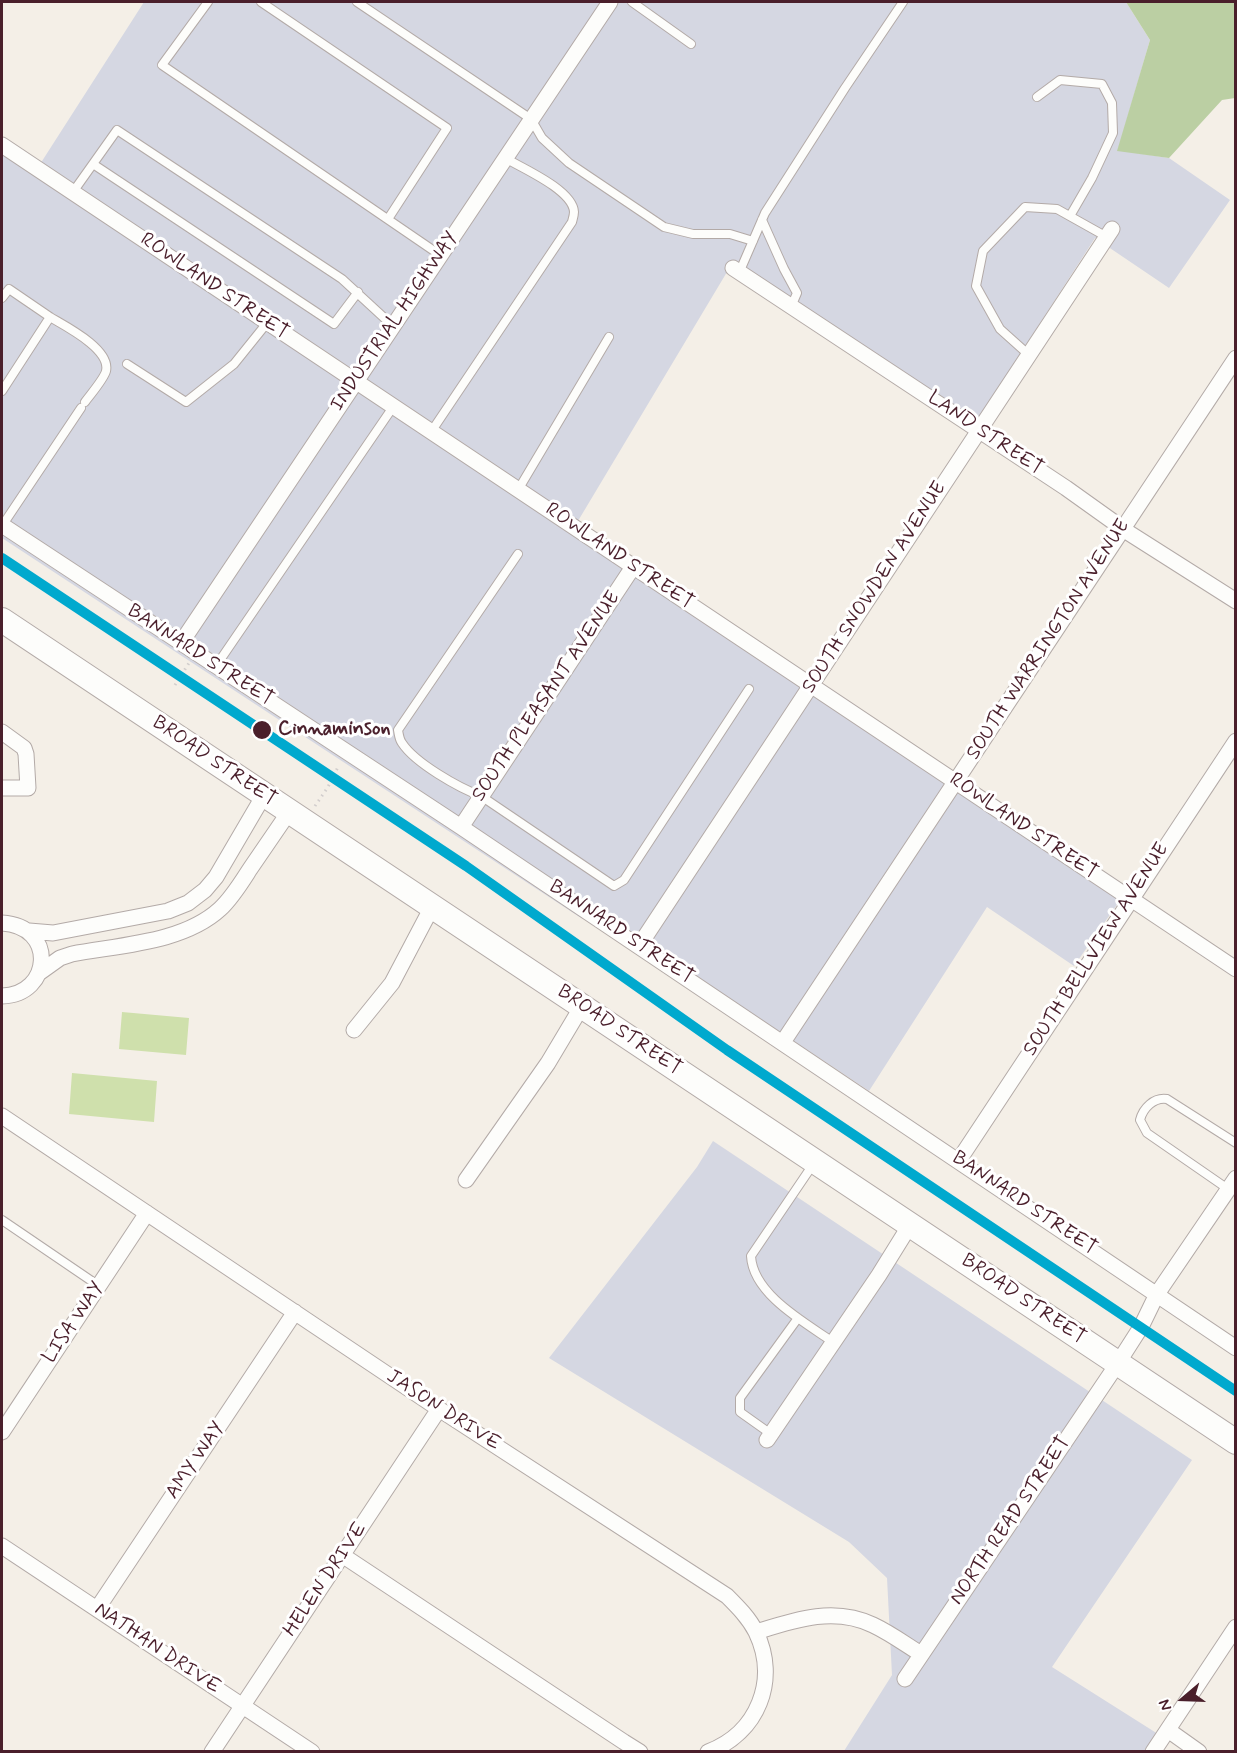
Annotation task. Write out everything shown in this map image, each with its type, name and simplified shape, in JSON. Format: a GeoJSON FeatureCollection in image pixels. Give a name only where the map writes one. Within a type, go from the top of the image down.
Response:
{"type":"FeatureCollection","features":[{"type":"Feature","properties":{"kind":"main road","name":"BROAD STREET"},"geometry":{"type":"LineString","coordinates":[[2,620],[1236,1442]]}},
{"type":"Feature","properties":{"kind":"street","name":"INDUSTRIAL HIGHWAY"},"geometry":{"type":"LineString","coordinates":[[181,643],[610,2]]}},
{"type":"Feature","properties":{"kind":"street","name":"ROWLAND STREET"},"geometry":{"type":"LineString","coordinates":[[2,145],[1236,969]]}},
{"type":"Feature","properties":{"kind":"street","name":"SOUTH SNOWDEN AVENUE"},"geometry":{"type":"LineString","coordinates":[[639,946],[1109,233]]}},
{"type":"Feature","properties":{"kind":"street","name":"LAND STREET"},"geometry":{"type":"LineString","coordinates":[[736,270],[1236,602]]}},
{"type":"Feature","properties":{"kind":"street","name":"SOUTH WARRINGTON AVENUE"},"geometry":{"type":"LineString","coordinates":[[783,1042],[1236,358]]}},
{"type":"Feature","properties":{"kind":"street","name":"BANNARD STREET"},"geometry":{"type":"LineString","coordinates":[[2,526],[461,826],[1236,1348]]}},
{"type":"Feature","properties":{"kind":"street","name":"SOUTH PLEASANT AVENUE"},"geometry":{"type":"LineString","coordinates":[[461,826],[633,567]]}},
{"type":"Feature","properties":{"kind":"street"},"geometry":{"type":"LineString","coordinates":[[2,732],[24,748],[28,788],[2,788]]}},
{"type":"Feature","properties":{"kind":"street","name":"SOUTH BELLVIEW AVENUE"},"geometry":{"type":"LineString","coordinates":[[959,1160],[1236,741]]}},
{"type":"Feature","properties":{"kind":"street"},"geometry":{"type":"LineString","coordinates":[[2,923],[15,924],[29,931],[52,933],[168,911],[189,903],[202,893],[216,877],[264,795]]}},
{"type":"Feature","properties":{"kind":"street"},"geometry":{"type":"LineString","coordinates":[[2,997],[16,995],[30,987],[39,973],[60,958],[184,932],[203,922],[233,895],[289,812]]}},
{"type":"Feature","properties":{"kind":"street"},"geometry":{"type":"LineString","coordinates":[[202,893],[215,913]]}},
{"type":"Feature","properties":{"kind":"street"},"geometry":{"type":"LineString","coordinates":[[354,1030],[392,982],[432,907]]}},
{"type":"Feature","properties":{"kind":"street"},"geometry":{"type":"LineString","coordinates":[[29,931],[39,947],[41,959],[39,973]]}},
{"type":"Feature","properties":{"kind":"street"},"geometry":{"type":"LineString","coordinates":[[466,1180],[548,1063],[582,1006]]}},
{"type":"Feature","properties":{"kind":"street","name":"JASON DRIVE"},"geometry":{"type":"LineString","coordinates":[[2,1116],[439,1409],[727,1596],[743,1612],[756,1632],[764,1655],[764,1692],[757,1710],[739,1733],[719,1748],[708,1752]]}},
{"type":"Feature","properties":{"kind":"street","name":"NORTH READ STREET"},"geometry":{"type":"LineString","coordinates":[[905,1679],[1118,1364],[1141,1327],[1157,1294],[1232,1184]]}},
{"type":"Feature","properties":{"kind":"street","name":"LISA WAY"},"geometry":{"type":"LineString","coordinates":[[2,1432],[147,1213]]}},
{"type":"Feature","properties":{"kind":"street"},"geometry":{"type":"LineString","coordinates":[[769,1437],[910,1225]]}},
{"type":"Feature","properties":{"kind":"street","name":"AMY WAY"},"geometry":{"type":"LineString","coordinates":[[97,1609],[295,1312]]}},
{"type":"Feature","properties":{"kind":"street","name":"HELEN DRIVE"},"geometry":{"type":"LineString","coordinates":[[212,1752],[439,1409]]}},
{"type":"Feature","properties":{"kind":"street","name":"NATHAN DRIVE"},"geometry":{"type":"LineString","coordinates":[[2,1546],[312,1752]]}},
{"type":"Feature","properties":{"kind":"street"},"geometry":{"type":"LineString","coordinates":[[342,1555],[640,1752]]}},
{"type":"Feature","properties":{"kind":"street"},"geometry":{"type":"LineString","coordinates":[[756,1632],[801,1618],[829,1616],[872,1624],[921,1654]]}},
{"type":"Feature","properties":{"kind":"street"},"geometry":{"type":"LineString","coordinates":[[1153,1752],[1236,1627]]}},
{"type":"Feature","properties":{"kind":"street"},"geometry":{"type":"LineString","coordinates":[[1168,1730],[1199,1752]]}},
{"type":"Feature","properties":{"kind":"lane"},"geometry":{"type":"LineString","coordinates":[[208,2],[162,65],[440,255]]}},
{"type":"Feature","properties":{"kind":"lane"},"geometry":{"type":"LineString","coordinates":[[261,2],[447,128],[388,219]]}},
{"type":"Feature","properties":{"kind":"lane"},"geometry":{"type":"LineString","coordinates":[[357,2],[531,119],[542,138],[569,163],[664,226],[693,234],[730,234],[753,241]]}},
{"type":"Feature","properties":{"kind":"lane"},"geometry":{"type":"LineString","coordinates":[[632,2],[691,44]]}},
{"type":"Feature","properties":{"kind":"lane"},"geometry":{"type":"LineString","coordinates":[[736,270],[762,220],[845,88],[903,2]]}},
{"type":"Feature","properties":{"kind":"lane"},"geometry":{"type":"LineString","coordinates":[[1037,97],[1060,80],[1102,84],[1112,103],[1113,133],[1092,178],[1070,216]]}},
{"type":"Feature","properties":{"kind":"lane"},"geometry":{"type":"LineString","coordinates":[[73,192],[117,130],[342,279],[393,326]]}},
{"type":"Feature","properties":{"kind":"lane"},"geometry":{"type":"LineString","coordinates":[[431,432],[572,222],[574,212],[570,201],[560,190],[505,158]]}},
{"type":"Feature","properties":{"kind":"lane"},"geometry":{"type":"LineString","coordinates":[[93,164],[334,324],[358,292]]}},
{"type":"Feature","properties":{"kind":"lane"},"geometry":{"type":"LineString","coordinates":[[1029,355],[1000,329],[976,286],[983,251],[1024,207],[1057,209],[1109,233]]}},
{"type":"Feature","properties":{"kind":"lane"},"geometry":{"type":"LineString","coordinates":[[762,220],[797,293],[791,307]]}},
{"type":"Feature","properties":{"kind":"lane"},"geometry":{"type":"LineString","coordinates":[[2,298],[9,289],[80,335],[99,350],[105,362],[106,371],[2,526]]}},
{"type":"Feature","properties":{"kind":"lane"},"geometry":{"type":"LineString","coordinates":[[2,391],[50,317]]}},
{"type":"Feature","properties":{"kind":"lane"},"geometry":{"type":"LineString","coordinates":[[127,364],[186,402],[234,364],[267,323]]}},
{"type":"Feature","properties":{"kind":"lane"},"geometry":{"type":"LineString","coordinates":[[518,490],[609,337]]}},
{"type":"Feature","properties":{"kind":"lane"},"geometry":{"type":"LineString","coordinates":[[216,666],[393,407]]}},
{"type":"Feature","properties":{"kind":"lane"},"geometry":{"type":"LineString","coordinates":[[518,554],[398,730],[400,741],[409,753],[461,789],[481,796],[614,886],[624,880],[749,689]]}},
{"type":"Feature","properties":{"kind":"lane"},"geometry":{"type":"LineString","coordinates":[[1232,1184],[1147,1133],[1140,1120],[1142,1114],[1154,1101],[1160,1098],[1167,1099],[1236,1143]]}},
{"type":"Feature","properties":{"kind":"lane"},"geometry":{"type":"LineString","coordinates":[[814,1161],[751,1256],[752,1268],[759,1282],[789,1312],[833,1342]]}},
{"type":"Feature","properties":{"kind":"lane"},"geometry":{"type":"LineString","coordinates":[[2,1220],[99,1286]]}},
{"type":"Feature","properties":{"kind":"lane"},"geometry":{"type":"LineString","coordinates":[[769,1437],[740,1412],[740,1398],[798,1318]]}},
{"type":"Feature","properties":{"kind":"path"},"geometry":{"type":"LineString","coordinates":[[176,685],[196,653]]}},
{"type":"Feature","properties":{"kind":"path"},"geometry":{"type":"LineString","coordinates":[[328,787],[347,752]]}},
{"type":"Feature","properties":{"kind":"shaded area"},"geometry":{"type":"Polygon","coordinates":[[[144,2],[1126,2],[1150,40],[1118,150],[1169,158],[1230,200],[1169,288],[1095,238],[971,430],[727,272],[572,531],[1123,896],[1074,966],[987,907],[869,1091],[678,964],[581,918],[2,538],[2,153],[35,172],[144,2]]]}},
{"type":"Feature","properties":{"kind":"shaded area"},"geometry":{"type":"Polygon","coordinates":[[[713,1141],[1192,1460],[1052,1667],[1158,1734],[1147,1751],[844,1751],[892,1675],[887,1578],[849,1542],[549,1358],[697,1167],[713,1141]]]}},
{"type":"Feature","properties":{"kind":"green space"},"geometry":{"type":"Polygon","coordinates":[[[1126,2],[1235,2],[1235,98],[1222,100],[1169,158],[1117,151],[1150,40],[1126,2]]]}},
{"type":"Feature","properties":{"kind":"green space"},"geometry":{"type":"Polygon","coordinates":[[[122,1012],[189,1018],[186,1055],[119,1049],[122,1012]]]}},
{"type":"Feature","properties":{"kind":"green space"},"geometry":{"type":"Polygon","coordinates":[[[72,1073],[157,1081],[154,1122],[69,1114],[72,1073]]]}},
{"type":"Feature","properties":{"kind":"transit line"},"geometry":{"type":"LineString","coordinates":[[2,558],[466,866],[727,1050],[1236,1391]]}},
{"type":"Feature","properties":{"kind":"place","name":"Cinnaminson"},"geometry":{"type":"Point","coordinates":[262,730]}}]}
